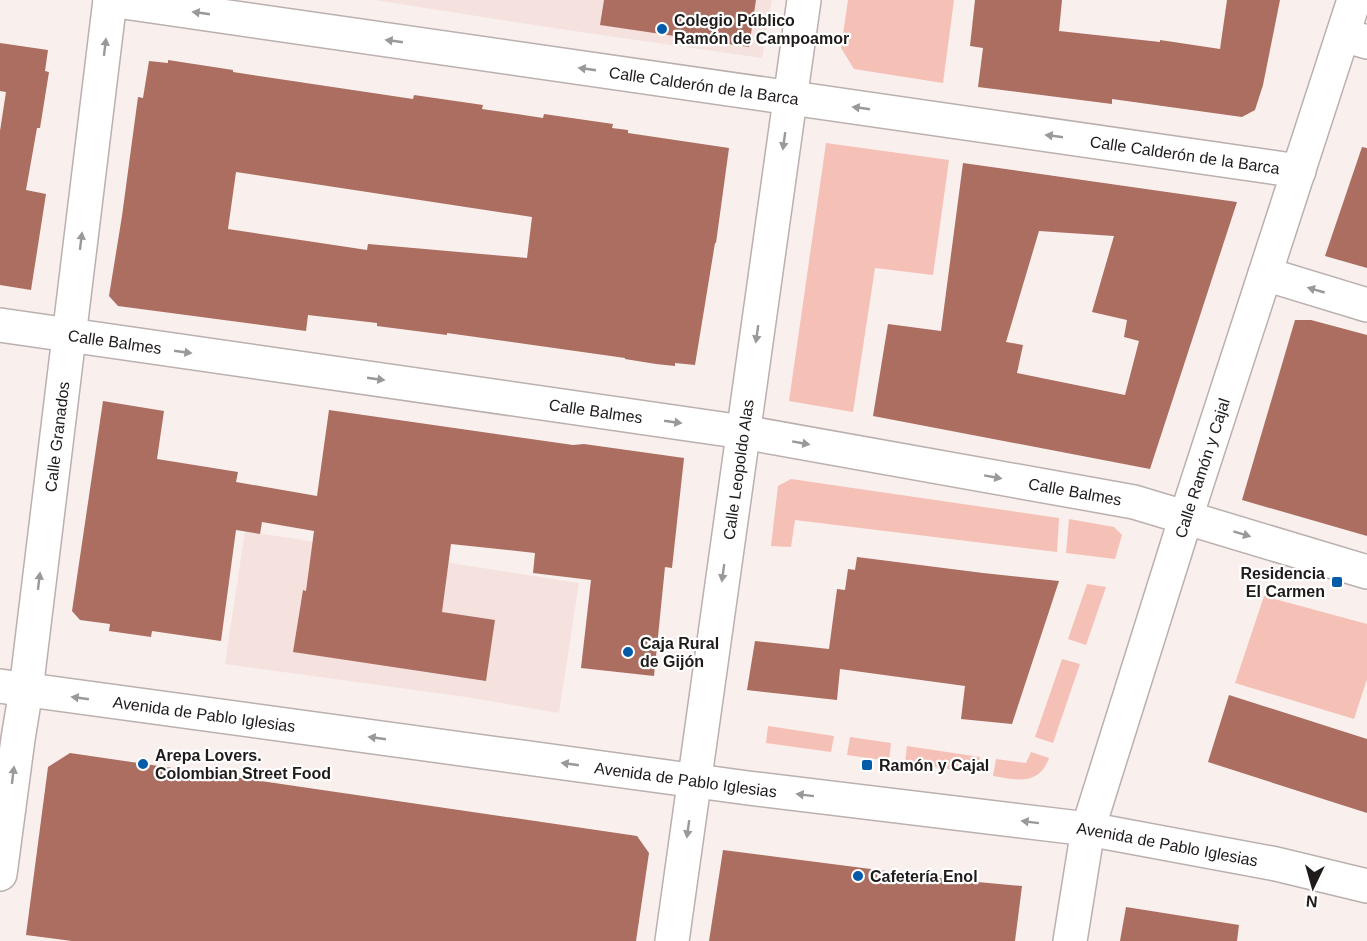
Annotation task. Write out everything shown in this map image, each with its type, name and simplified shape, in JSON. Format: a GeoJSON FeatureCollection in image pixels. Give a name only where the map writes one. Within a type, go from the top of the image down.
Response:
{"type":"FeatureCollection","features":[{"type":"Feature","properties":{"kind":"street","name":"Calle Calderón de la Barca"},"geometry":{"type":"LineString","coordinates":[[110,0],[1299,171]]}},
{"type":"Feature","properties":{"kind":"street","name":"Calle Granados"},"geometry":{"type":"LineString","coordinates":[[0,874],[18,739],[13,688],[69,336],[110,0]]}},
{"type":"Feature","properties":{"kind":"street","name":"Calle Leopoldo Alas"},"geometry":{"type":"LineString","coordinates":[[672,941],[804,0]]}},
{"type":"Feature","properties":{"kind":"street","name":"Calle Ramón y Cajal"},"geometry":{"type":"LineString","coordinates":[[1070,941],[1088,829],[1186,517],[1299,171],[1355,38],[1354,0]]}},
{"type":"Feature","properties":{"kind":"street"},"geometry":{"type":"LineString","coordinates":[[1265,274],[1367,305]]}},
{"type":"Feature","properties":{"kind":"street","name":"Calle Balmes"},"geometry":{"type":"LineString","coordinates":[[0,326],[743,432],[1134,502],[1367,572]]}},
{"type":"Feature","properties":{"kind":"street","name":"Avenida de Pablo Iglesias"},"geometry":{"type":"LineString","coordinates":[[13,688],[694,781],[1088,829],[1276,864],[1367,885]]}},
{"type":"Feature","properties":{"kind":"shaded area","name":"Colegio Público Ramón de Campoamor"},"geometry":{"type":"Polygon","coordinates":[[[374,0],[772,0],[762,58],[374,0]]]}},
{"type":"Feature","properties":{"kind":"shaded area"},"geometry":{"type":"Polygon","coordinates":[[[848,0],[954,0],[943,83],[854,69],[841,48],[848,0]]]}},
{"type":"Feature","properties":{"kind":"shaded area"},"geometry":{"type":"Polygon","coordinates":[[[826,143],[949,160],[933,275],[875,268],[853,412],[789,401],[826,143]]]}},
{"type":"Feature","properties":{"kind":"shaded area"},"geometry":{"type":"Polygon","coordinates":[[[791,479],[1059,518],[1057,552],[795,520],[791,547],[771,546],[778,486],[791,479]]]}},
{"type":"Feature","properties":{"kind":"shaded area"},"geometry":{"type":"Polygon","coordinates":[[[1069,519],[1114,527],[1122,535],[1115,559],[1066,553],[1069,519]]]}},
{"type":"Feature","properties":{"kind":"shaded area"},"geometry":{"type":"Polygon","coordinates":[[[245,531],[579,583],[559,713],[466,697],[225,664],[245,531]]]}},
{"type":"Feature","properties":{"kind":"shaded area"},"geometry":{"type":"Polygon","coordinates":[[[1087,584],[1106,587],[1086,645],[1068,639],[1087,584]]]}},
{"type":"Feature","properties":{"kind":"shaded area"},"geometry":{"type":"Polygon","coordinates":[[[1264,596],[1367,624],[1367,679],[1354,719],[1235,683],[1264,596]]]}},
{"type":"Feature","properties":{"kind":"shaded area"},"geometry":{"type":"Polygon","coordinates":[[[1062,659],[1080,664],[1053,743],[1035,737],[1062,659]]]}},
{"type":"Feature","properties":{"kind":"shaded area"},"geometry":{"type":"Polygon","coordinates":[[[768,726],[834,736],[831,752],[766,743],[768,726]]]}},
{"type":"Feature","properties":{"kind":"shaded area"},"geometry":{"type":"Polygon","coordinates":[[[850,737],[891,743],[889,761],[847,755],[850,737]]]}},
{"type":"Feature","properties":{"kind":"shaded area"},"geometry":{"type":"Polygon","coordinates":[[[907,746],[980,757],[978,773],[905,763],[907,746]]]}},
{"type":"Feature","properties":{"kind":"shaded area"},"geometry":{"type":"Polygon","coordinates":[[[1031,752],[1049,758],[1045,767],[1033,777],[1010,779],[993,776],[996,759],[1026,763],[1031,752]]]}},
{"type":"Feature","properties":{"kind":"building"},"geometry":{"type":"Polygon","coordinates":[[[604,0],[756,0],[749,47],[600,25],[604,0]]]}},
{"type":"Feature","properties":{"kind":"building"},"geometry":{"type":"Polygon","coordinates":[[[975,0],[1062,0],[1059,31],[1160,42],[1160,40],[1220,49],[1227,0],[1280,0],[1263,85],[1255,110],[1242,117],[1112,99],[1112,104],[978,87],[983,48],[970,46],[975,0]]]}},
{"type":"Feature","properties":{"kind":"building"},"geometry":{"type":"Polygon","coordinates":[[[0,43],[48,50],[45,71],[49,72],[40,128],[37,128],[26,190],[46,194],[31,290],[0,285],[0,131],[6,92],[0,91],[0,43]]]}},
{"type":"Feature","properties":{"kind":"building"},"geometry":{"type":"Polygon","coordinates":[[[168,60],[413,99],[414,95],[483,105],[482,109],[543,118],[544,114],[613,124],[612,128],[628,130],[628,133],[729,148],[716,243],[695,365],[656,364],[308,315],[306,331],[118,306],[109,296],[138,97],[143,98],[149,61],[168,63],[168,60]],[[236,172],[228,229],[367,250],[368,244],[527,258],[532,217],[236,172]]]}},
{"type":"Feature","properties":{"kind":"building"},"geometry":{"type":"Polygon","coordinates":[[[1362,147],[1367,148],[1367,268],[1325,256],[1362,147]]]}},
{"type":"Feature","properties":{"kind":"building"},"geometry":{"type":"Polygon","coordinates":[[[963,163],[1237,202],[1150,469],[873,416],[888,324],[941,331],[963,163]],[[1039,231],[1006,342],[1023,345],[1017,373],[1125,395],[1139,341],[1124,337],[1127,320],[1092,312],[1114,236],[1039,231]]]}},
{"type":"Feature","properties":{"kind":"building"},"geometry":{"type":"Polygon","coordinates":[[[1295,320],[1311,320],[1367,335],[1367,536],[1242,500],[1295,320]]]}},
{"type":"Feature","properties":{"kind":"building"},"geometry":{"type":"Polygon","coordinates":[[[103,401],[164,411],[157,459],[238,472],[236,482],[317,496],[329,410],[573,445],[584,444],[684,458],[672,568],[665,567],[654,676],[581,668],[591,580],[533,573],[535,553],[451,544],[442,612],[495,620],[486,681],[293,652],[303,590],[306,591],[314,531],[262,522],[260,534],[236,530],[221,641],[152,631],[151,637],[109,631],[110,624],[80,620],[72,611],[103,401]]]}},
{"type":"Feature","properties":{"kind":"building"},"geometry":{"type":"Polygon","coordinates":[[[857,557],[1059,581],[1012,724],[961,719],[965,686],[840,669],[837,700],[747,690],[755,641],[829,649],[837,589],[845,590],[848,569],[855,570],[857,557]]]}},
{"type":"Feature","properties":{"kind":"building"},"geometry":{"type":"Polygon","coordinates":[[[1229,695],[1367,739],[1367,813],[1208,762],[1229,695]]]}},
{"type":"Feature","properties":{"kind":"building"},"geometry":{"type":"Polygon","coordinates":[[[70,753],[637,836],[649,853],[636,941],[72,941],[26,935],[48,767],[70,753]]]}},
{"type":"Feature","properties":{"kind":"building"},"geometry":{"type":"Polygon","coordinates":[[[723,850],[956,880],[1022,886],[1015,941],[709,941],[723,850]]]}},
{"type":"Feature","properties":{"kind":"building"},"geometry":{"type":"Polygon","coordinates":[[[1126,907],[1239,925],[1237,941],[1120,941],[1126,907]]]}},
{"type":"Feature","properties":{"kind":"place","name":"Colegio Público Ramón de Campoamor"},"geometry":{"type":"Point","coordinates":[662,29]}},
{"type":"Feature","properties":{"kind":"place","name":"Residencia El Carmen"},"geometry":{"type":"Point","coordinates":[1337,582]}},
{"type":"Feature","properties":{"kind":"place","name":"Caja Rural de Gijón"},"geometry":{"type":"Point","coordinates":[628,652]}},
{"type":"Feature","properties":{"kind":"place","name":"Arepa Lovers. Colombian Street Food"},"geometry":{"type":"Point","coordinates":[143,764]}},
{"type":"Feature","properties":{"kind":"place","name":"Ramón y Cajal"},"geometry":{"type":"Point","coordinates":[867,765]}},
{"type":"Feature","properties":{"kind":"place","name":"Cafetería Enol"},"geometry":{"type":"Point","coordinates":[858,876]}}]}
